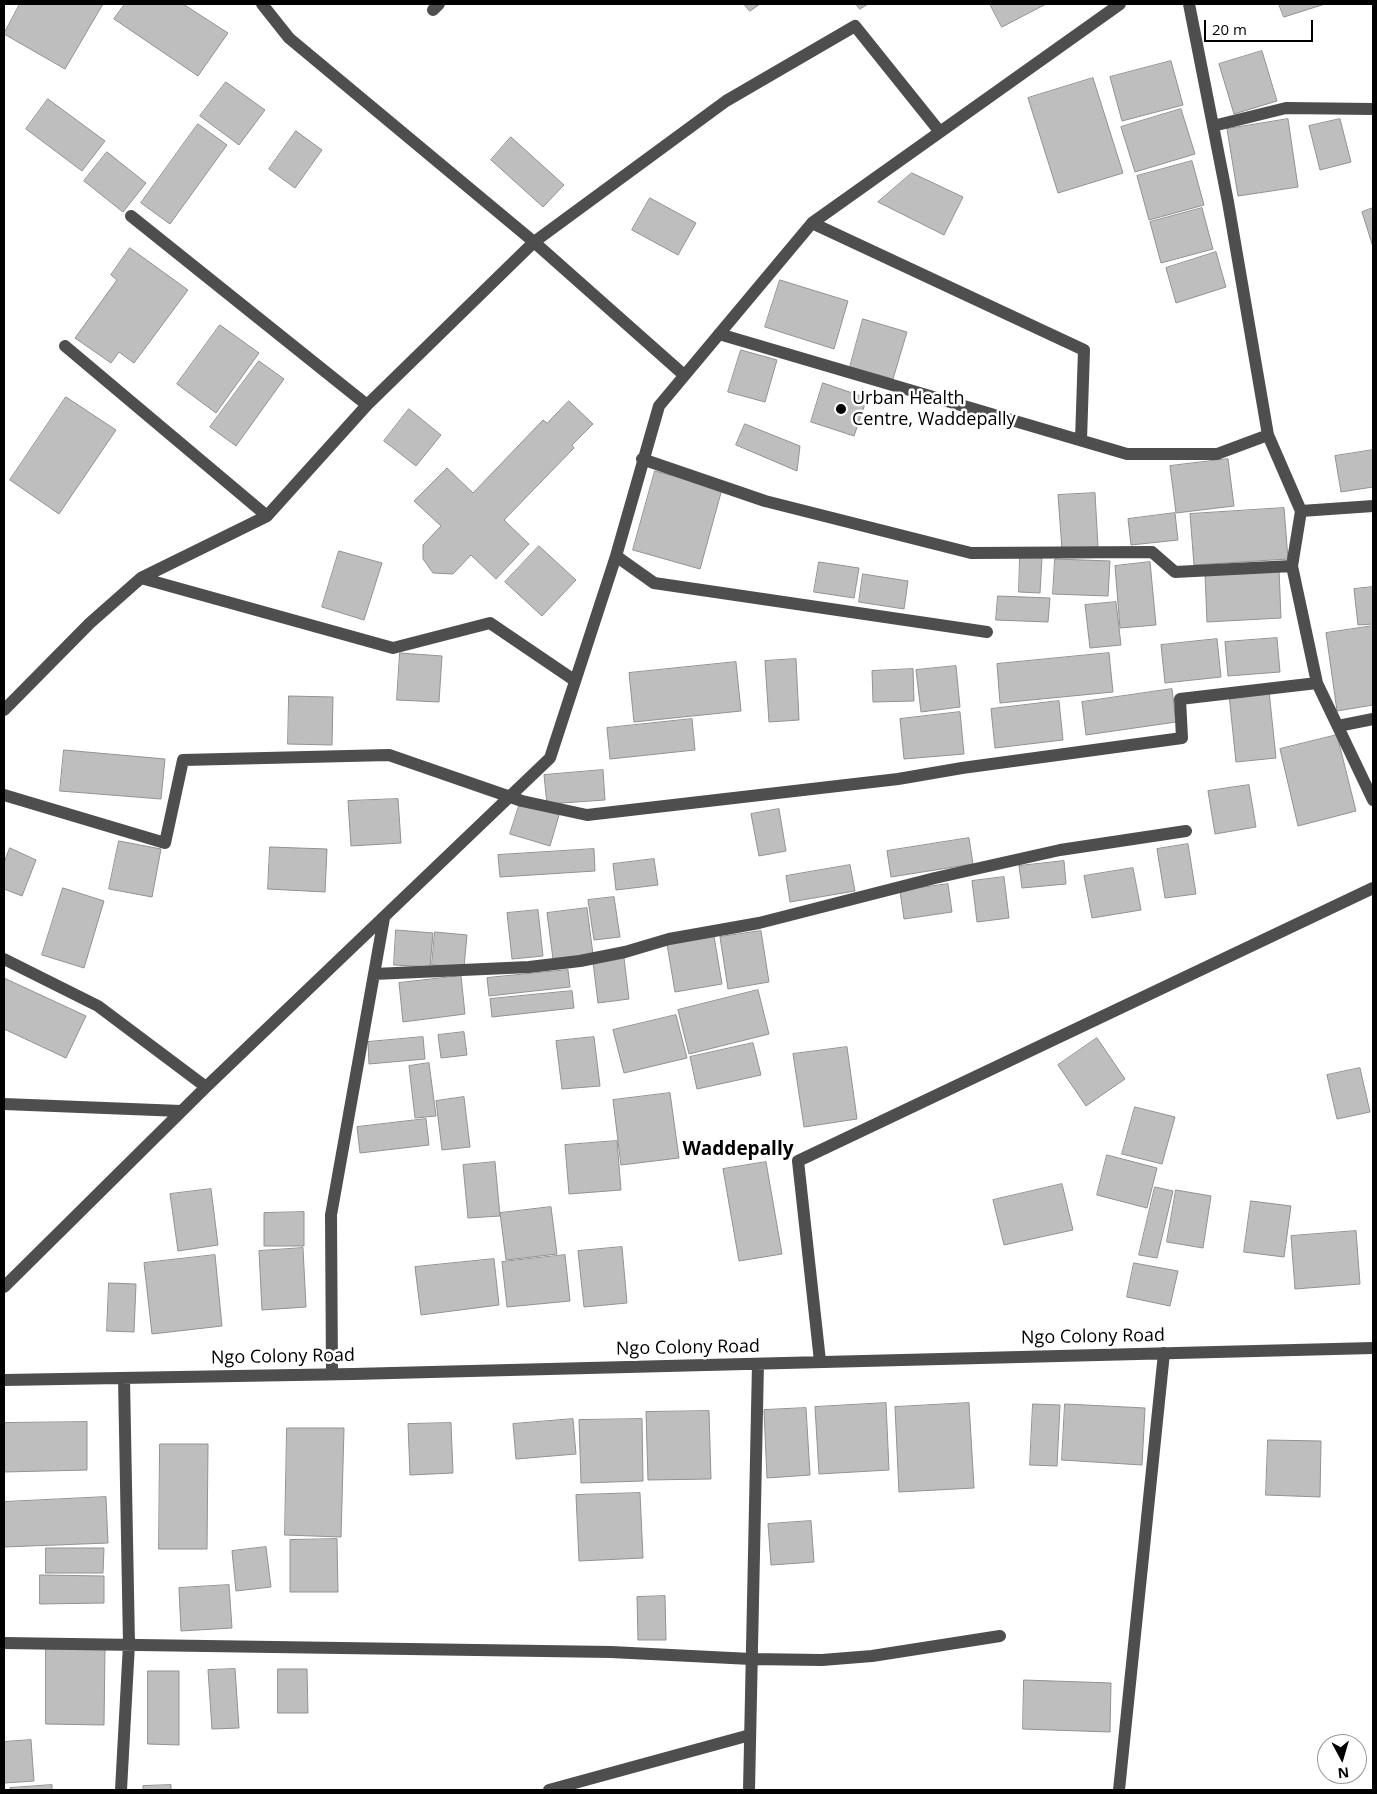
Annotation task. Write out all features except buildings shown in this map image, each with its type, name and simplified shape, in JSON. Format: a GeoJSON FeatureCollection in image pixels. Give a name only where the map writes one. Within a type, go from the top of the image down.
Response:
{"type":"FeatureCollection","features":[{"type":"Feature","properties":{"kind":"street"},"geometry":{"type":"LineString","coordinates":[[262,4],[290,38],[534,242],[684,375]]}},
{"type":"Feature","properties":{"kind":"street"},"geometry":{"type":"LineString","coordinates":[[4,1287],[181,1111],[550,758],[616,556],[642,459],[659,406],[812,223],[1120,4]]}},
{"type":"Feature","properties":{"kind":"street"},"geometry":{"type":"LineString","coordinates":[[1189,4],[1230,212],[1268,435],[1301,512],[1292,566],[1317,683],[1373,800]]}},
{"type":"Feature","properties":{"kind":"street"},"geometry":{"type":"LineString","coordinates":[[4,710],[90,623],[142,578],[267,516],[367,405],[534,242],[726,101],[855,26],[940,132]]}},
{"type":"Feature","properties":{"kind":"street"},"geometry":{"type":"LineString","coordinates":[[1213,126],[1286,108],[1373,109]]}},
{"type":"Feature","properties":{"kind":"street"},"geometry":{"type":"LineString","coordinates":[[131,216],[367,405]]}},
{"type":"Feature","properties":{"kind":"street"},"geometry":{"type":"LineString","coordinates":[[812,223],[1084,350],[1081,440]]}},
{"type":"Feature","properties":{"kind":"street"},"geometry":{"type":"LineString","coordinates":[[719,334],[1127,454],[1216,454],[1268,435]]}},
{"type":"Feature","properties":{"kind":"street"},"geometry":{"type":"LineString","coordinates":[[64,346],[267,516]]}},
{"type":"Feature","properties":{"kind":"street"},"geometry":{"type":"LineString","coordinates":[[642,459],[765,501],[971,554],[1152,552],[1175,572],[1292,566]]}},
{"type":"Feature","properties":{"kind":"street"},"geometry":{"type":"LineString","coordinates":[[1301,512],[1373,506]]}},
{"type":"Feature","properties":{"kind":"street"},"geometry":{"type":"LineString","coordinates":[[616,556],[654,583],[987,632]]}},
{"type":"Feature","properties":{"kind":"street"},"geometry":{"type":"LineString","coordinates":[[142,578],[393,648],[490,623],[574,680]]}},
{"type":"Feature","properties":{"kind":"street"},"geometry":{"type":"LineString","coordinates":[[4,795],[165,843],[182,760],[389,755],[522,801],[587,815],[898,779],[962,768],[1182,738],[1180,699],[1317,683]]}},
{"type":"Feature","properties":{"kind":"street"},"geometry":{"type":"LineString","coordinates":[[1338,726],[1373,719]]}},
{"type":"Feature","properties":{"kind":"street"},"geometry":{"type":"LineString","coordinates":[[374,974],[529,967],[580,961],[625,952],[669,939],[759,923],[935,878],[1060,850],[1186,830]]}},
{"type":"Feature","properties":{"kind":"street"},"geometry":{"type":"LineString","coordinates":[[820,1361],[798,1161],[1373,888]]}},
{"type":"Feature","properties":{"kind":"street"},"geometry":{"type":"LineString","coordinates":[[332,1374],[331,1215],[384,918]]}},
{"type":"Feature","properties":{"kind":"street"},"geometry":{"type":"LineString","coordinates":[[4,960],[98,1006],[206,1087]]}},
{"type":"Feature","properties":{"kind":"street"},"geometry":{"type":"LineString","coordinates":[[4,1104],[181,1111]]}},
{"type":"Feature","properties":{"kind":"street","name":"Ngo Colony Road"},"geometry":{"type":"LineString","coordinates":[[4,1380],[332,1374],[1373,1348]]}},
{"type":"Feature","properties":{"kind":"street"},"geometry":{"type":"LineString","coordinates":[[1119,1790],[1164,1352]]}},
{"type":"Feature","properties":{"kind":"street"},"geometry":{"type":"LineString","coordinates":[[749,1790],[758,1364]]}},
{"type":"Feature","properties":{"kind":"street"},"geometry":{"type":"LineString","coordinates":[[121,1790],[129,1644],[124,1378]]}},
{"type":"Feature","properties":{"kind":"street"},"geometry":{"type":"LineString","coordinates":[[4,1643],[611,1652],[751,1659],[822,1660],[872,1656],[1000,1636]]}},
{"type":"Feature","properties":{"kind":"street"},"geometry":{"type":"LineString","coordinates":[[548,1790],[628,1770],[750,1735]]}},
{"type":"Feature","properties":{"kind":"place","name":"Urban Health Centre, Waddepally"},"geometry":{"type":"Point","coordinates":[841,409]}},
{"type":"Feature","properties":{"kind":"district","name":"Waddepally"},"geometry":{"type":"Point","coordinates":[738,1150]}}]}
